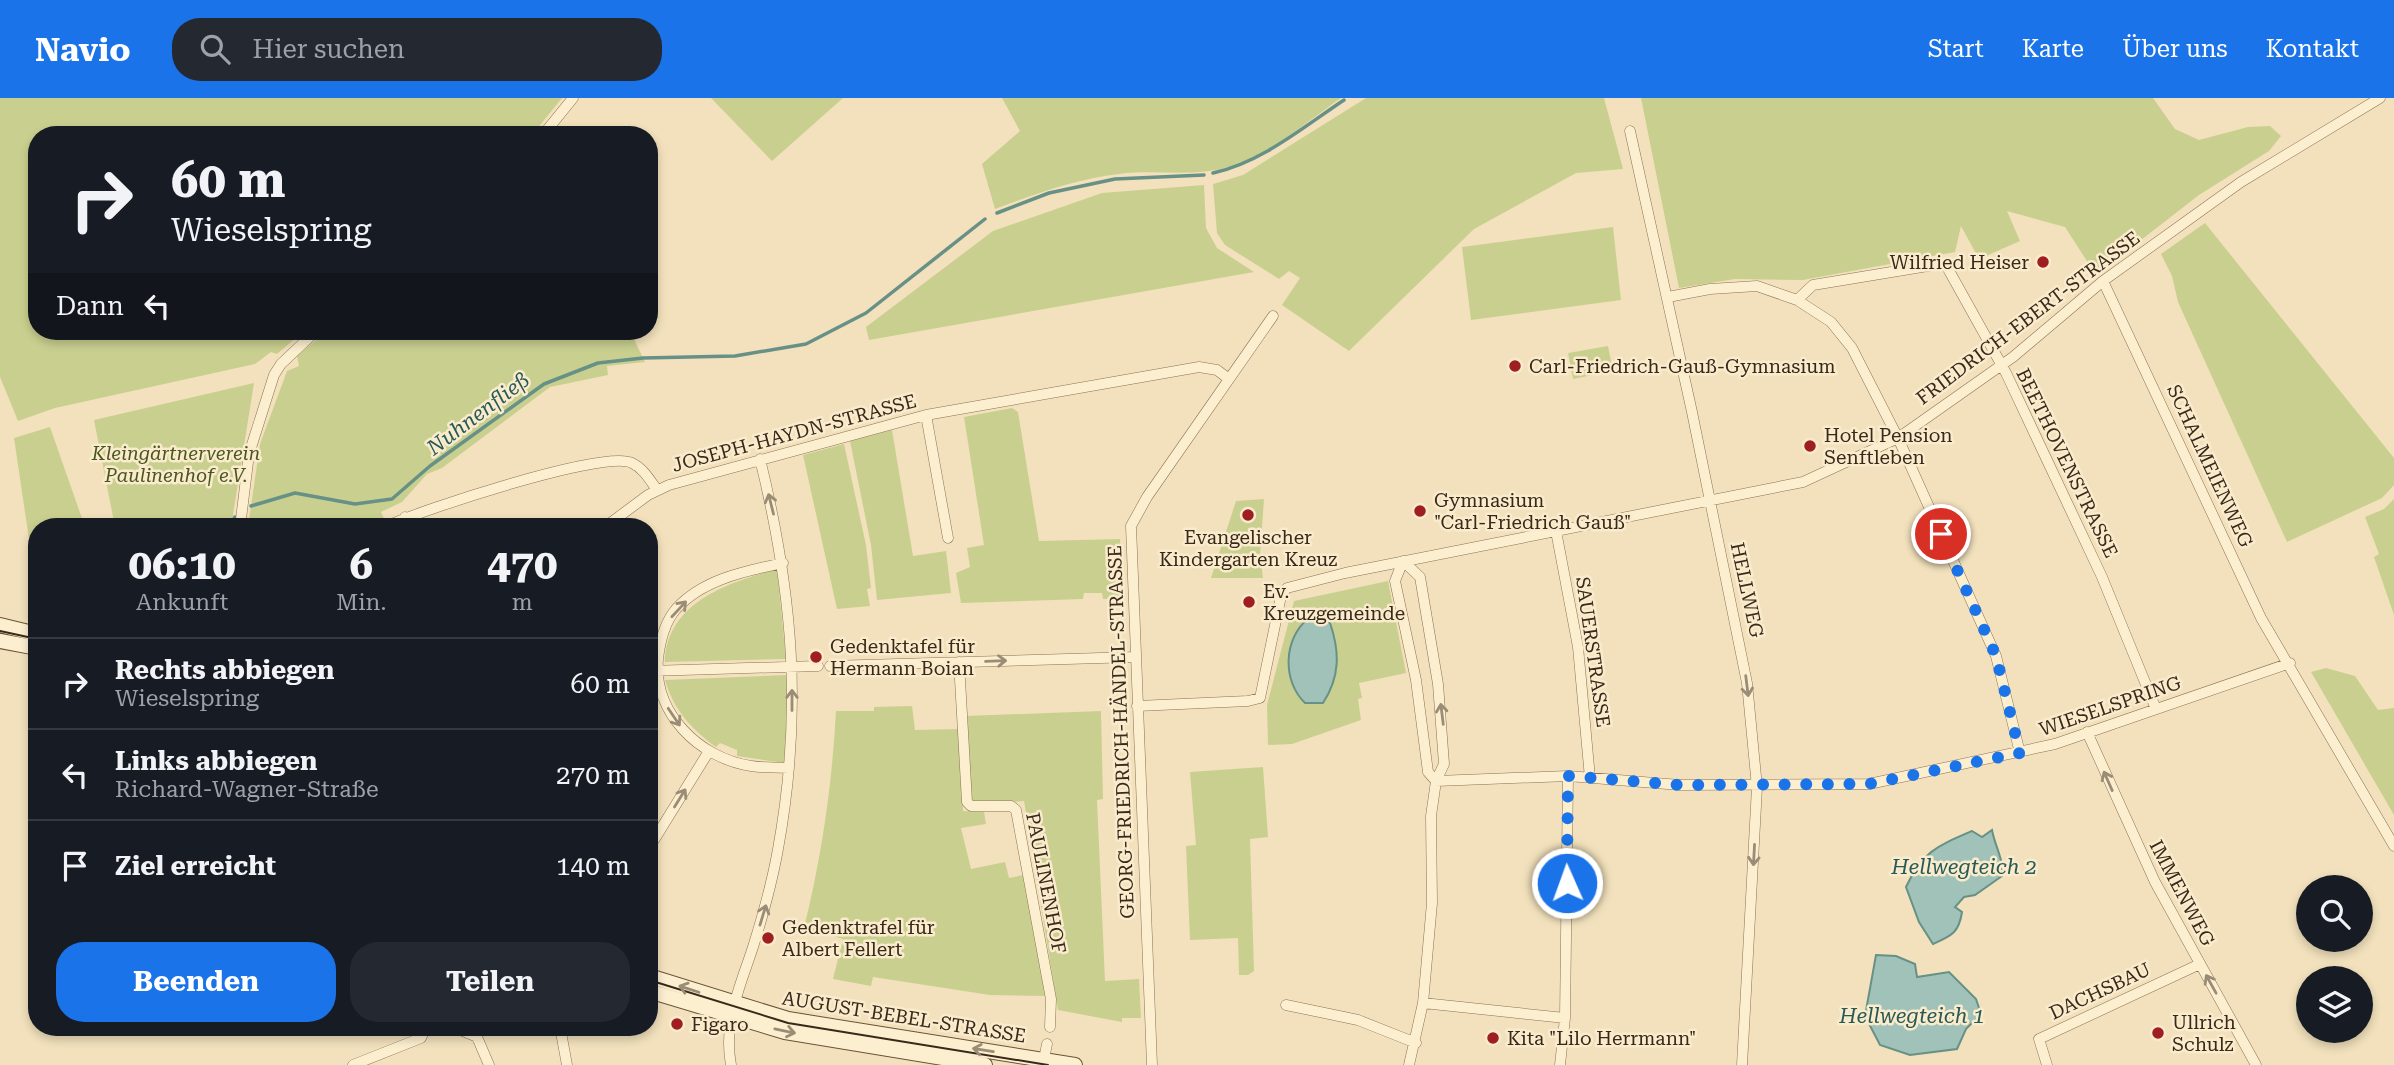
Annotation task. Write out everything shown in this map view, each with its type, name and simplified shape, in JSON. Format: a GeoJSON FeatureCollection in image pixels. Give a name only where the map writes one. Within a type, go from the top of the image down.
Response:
{"type":"FeatureCollection","features":[{"type":"Feature","properties":{"kind":"street"},"geometry":{"type":"LineString","coordinates":[[550,126],[573,98]]}},
{"type":"Feature","properties":{"kind":"street","name":"FRIEDRICH-EBERT-STRASSE"},"geometry":{"type":"LineString","coordinates":[[1137,706],[1248,701],[1260,698],[1281,596],[1287,588],[1403,561],[1803,482],[1898,438],[2000,365],[2103,281],[2241,182],[2380,98]]}},
{"type":"Feature","properties":{"kind":"street","name":"HELLWEG"},"geometry":{"type":"LineString","coordinates":[[1630,131],[1668,297],[1745,673],[1757,787],[1742,1065]]}},
{"type":"Feature","properties":{"kind":"street","name":"BEETHOVENSTRASSE"},"geometry":{"type":"LineString","coordinates":[[1797,300],[1813,285],[1940,264],[1947,267],[2000,365],[2102,577],[2156,709]]}},
{"type":"Feature","properties":{"kind":"street","name":"SCHALMEIENWEG"},"geometry":{"type":"LineString","coordinates":[[2103,281],[2261,618],[2290,663],[2394,846]]}},
{"type":"Feature","properties":{"kind":"street"},"geometry":{"type":"LineString","coordinates":[[1668,297],[1710,289],[1757,286],[1797,300],[1831,321],[1852,348],[1898,438],[1996,656],[2020,753]]}},
{"type":"Feature","properties":{"kind":"street","name":"GEORG-FRIEDRICH-HÄNDEL-STRASSE"},"geometry":{"type":"LineString","coordinates":[[1152,1065],[1130,537],[1134,516],[1273,316]]}},
{"type":"Feature","properties":{"kind":"street"},"geometry":{"type":"LineString","coordinates":[[241,518],[249,454],[274,374],[306,340]]}},
{"type":"Feature","properties":{"kind":"street","name":"JOSEPH-HAYDN-STRASSE"},"geometry":{"type":"LineString","coordinates":[[418,518],[514,483],[614,459],[631,463],[648,477],[657,490],[926,415],[1199,367],[1217,370],[1229,379]]}},
{"type":"Feature","properties":{"kind":"street"},"geometry":{"type":"LineString","coordinates":[[926,415],[947,538]]}},
{"type":"Feature","properties":{"kind":"street"},"geometry":{"type":"LineString","coordinates":[[731,1065],[727,1046],[732,1010],[766,905],[789,768],[793,667],[783,563],[760,460]]}},
{"type":"Feature","properties":{"kind":"street"},"geometry":{"type":"LineString","coordinates":[[618,518],[657,490]]}},
{"type":"Feature","properties":{"kind":"street","name":"SAUERSTRASSE"},"geometry":{"type":"LineString","coordinates":[[1556,531],[1578,647],[1590,778]]}},
{"type":"Feature","properties":{"kind":"street"},"geometry":{"type":"LineString","coordinates":[[1409,1065],[1423,1003],[1432,903],[1430,838],[1436,781],[1444,764],[1437,672],[1420,578],[1403,561],[1395,581],[1416,680],[1428,772],[1436,781]]}},
{"type":"Feature","properties":{"kind":"street"},"geometry":{"type":"LineString","coordinates":[[658,648],[676,609],[702,588],[719,580],[783,563]]}},
{"type":"Feature","properties":{"kind":"street"},"geometry":{"type":"LineString","coordinates":[[0,625],[28,632]]}},
{"type":"Feature","properties":{"kind":"street"},"geometry":{"type":"LineString","coordinates":[[0,641],[28,646]]}},
{"type":"Feature","properties":{"kind":"street"},"geometry":{"type":"LineString","coordinates":[[830,666],[1135,657]]}},
{"type":"Feature","properties":{"kind":"street","name":"PAULINENHOF"},"geometry":{"type":"LineString","coordinates":[[959,662],[967,802],[971,806],[1011,806],[1016,810],[1051,999],[1050,1027]]}},
{"type":"Feature","properties":{"kind":"street","name":"WIESELSPRING"},"geometry":{"type":"LineString","coordinates":[[1436,781],[1568,776],[1680,785],[1757,787],[1869,784],[2020,753],[2290,663]]}},
{"type":"Feature","properties":{"kind":"street"},"geometry":{"type":"LineString","coordinates":[[658,671],[818,666]]}},
{"type":"Feature","properties":{"kind":"street"},"geometry":{"type":"LineString","coordinates":[[658,685],[673,717],[709,751],[751,766],[789,768]]}},
{"type":"Feature","properties":{"kind":"street","name":"IMMENWEG"},"geometry":{"type":"LineString","coordinates":[[2087,732],[2155,882],[2256,1065]]}},
{"type":"Feature","properties":{"kind":"street"},"geometry":{"type":"LineString","coordinates":[[658,834],[709,751]]}},
{"type":"Feature","properties":{"kind":"street"},"geometry":{"type":"LineString","coordinates":[[1560,1065],[1565,1018],[1568,776]]}},
{"type":"Feature","properties":{"kind":"street","name":"DACHSBAU"},"geometry":{"type":"LineString","coordinates":[[2047,1065],[2039,1039],[2200,964]]}},
{"type":"Feature","properties":{"kind":"street","name":"AUGUST-BEBEL-STRASSE"},"geometry":{"type":"LineString","coordinates":[[658,980],[785,1032],[985,1065]]}},
{"type":"Feature","properties":{"kind":"street","name":"AUGUST-BEBEL-STRASSE"},"geometry":{"type":"LineString","coordinates":[[658,992],[732,1010],[1074,1065]]}},
{"type":"Feature","properties":{"kind":"street"},"geometry":{"type":"LineString","coordinates":[[1423,1003],[1565,1018]]}},
{"type":"Feature","properties":{"kind":"street"},"geometry":{"type":"LineString","coordinates":[[1286,1005],[1357,1020],[1416,1043]]}},
{"type":"Feature","properties":{"kind":"street"},"geometry":{"type":"LineString","coordinates":[[353,1065],[422,1036]]}},
{"type":"Feature","properties":{"kind":"street"},"geometry":{"type":"LineString","coordinates":[[475,1036],[489,1065]]}},
{"type":"Feature","properties":{"kind":"street"},"geometry":{"type":"LineString","coordinates":[[562,1036],[567,1065]]}},
{"type":"Feature","properties":{"kind":"street"},"geometry":{"type":"LineString","coordinates":[[1044,1062],[1046,1044]]}},
{"type":"Feature","properties":{"kind":"green space","name":"Kleingärtnerverein Paulinenhof e.V."},"geometry":{"type":"Polygon","coordinates":[[[0,98],[562,98],[539,126],[28,126],[28,340],[293,340],[277,354],[271,352],[255,364],[55,408],[18,421],[0,377],[0,98]]]}},
{"type":"Feature","properties":{"kind":"green space"},"geometry":{"type":"Polygon","coordinates":[[[711,98],[843,98],[772,161],[711,98]]]}},
{"type":"Feature","properties":{"kind":"green space"},"geometry":{"type":"Polygon","coordinates":[[[1002,98],[1341,98],[1274,145],[1231,166],[1204,172],[1103,176],[1056,188],[995,209],[982,164],[1020,131],[1002,98]]]}},
{"type":"Feature","properties":{"kind":"green space"},"geometry":{"type":"Polygon","coordinates":[[[1366,98],[1604,98],[1623,169],[1576,173],[1474,229],[1349,351],[1282,305],[1300,278],[1289,271],[1279,279],[1225,245],[1217,233],[1213,184],[1243,175],[1366,98]]]}},
{"type":"Feature","properties":{"kind":"green space"},"geometry":{"type":"Polygon","coordinates":[[[1641,98],[2153,98],[2175,129],[2199,140],[2248,127],[2270,126],[2281,136],[2269,151],[2199,195],[2096,275],[2065,227],[2007,211],[2020,241],[1979,259],[1961,226],[1955,252],[1803,280],[1735,279],[1679,288],[1641,98]]]}},
{"type":"Feature","properties":{"kind":"green space"},"geometry":{"type":"Polygon","coordinates":[[[1204,185],[1206,228],[1217,248],[1254,272],[869,340],[866,327],[993,231],[1102,193],[1204,185]]]}},
{"type":"Feature","properties":{"kind":"green space"},"geometry":{"type":"Polygon","coordinates":[[[2205,223],[2394,458],[2394,485],[2382,498],[2287,542],[2178,302],[2172,276],[2161,254],[2205,223]]]}},
{"type":"Feature","properties":{"kind":"green space"},"geometry":{"type":"Polygon","coordinates":[[[1613,227],[1621,300],[1471,320],[1462,247],[1613,227]]]}},
{"type":"Feature","properties":{"kind":"green space"},"geometry":{"type":"Polygon","coordinates":[[[316,340],[634,340],[645,362],[607,366],[608,375],[550,387],[442,468],[427,474],[402,502],[381,512],[384,518],[249,518],[260,444],[287,371],[299,366],[297,356],[316,340]]]}},
{"type":"Feature","properties":{"kind":"green space"},"geometry":{"type":"Polygon","coordinates":[[[1608,346],[1613,371],[1573,379],[1568,353],[1608,346]]]}},
{"type":"Feature","properties":{"kind":"green space","name":"Kleingärtnerverein Paulinenhof e.V."},"geometry":{"type":"Polygon","coordinates":[[[254,383],[232,518],[113,518],[94,420],[254,383]]]}},
{"type":"Feature","properties":{"kind":"green space"},"geometry":{"type":"Polygon","coordinates":[[[1012,408],[1018,412],[1039,541],[1120,539],[1122,598],[1103,599],[1102,593],[1084,593],[1083,599],[961,603],[956,573],[970,567],[967,548],[984,545],[964,417],[1012,408]]]}},
{"type":"Feature","properties":{"kind":"green space"},"geometry":{"type":"Polygon","coordinates":[[[50,427],[82,518],[28,518],[28,532],[14,438],[50,427]]]}},
{"type":"Feature","properties":{"kind":"green space"},"geometry":{"type":"Polygon","coordinates":[[[892,430],[913,556],[946,551],[951,593],[877,600],[871,545],[850,441],[892,430]]]}},
{"type":"Feature","properties":{"kind":"green space"},"geometry":{"type":"Polygon","coordinates":[[[844,444],[866,545],[871,588],[867,589],[870,606],[837,609],[803,455],[844,444]]]}},
{"type":"Feature","properties":{"kind":"green space"},"geometry":{"type":"Polygon","coordinates":[[[1264,499],[1260,555],[1263,578],[1211,578],[1236,501],[1264,499]]]}},
{"type":"Feature","properties":{"kind":"green space"},"geometry":{"type":"Polygon","coordinates":[[[2394,499],[2394,615],[2374,557],[2379,554],[2365,517],[2384,509],[2394,499]]]}},
{"type":"Feature","properties":{"kind":"green space"},"geometry":{"type":"Polygon","coordinates":[[[777,569],[786,659],[665,662],[668,641],[676,624],[688,610],[721,588],[777,569]]]}},
{"type":"Feature","properties":{"kind":"green space"},"geometry":{"type":"Polygon","coordinates":[[[1388,581],[1406,673],[1359,683],[1362,698],[1358,699],[1361,720],[1292,744],[1268,745],[1267,705],[1294,601],[1388,581]]]}},
{"type":"Feature","properties":{"kind":"green space"},"geometry":{"type":"Polygon","coordinates":[[[2326,668],[2355,676],[2378,710],[2394,708],[2394,815],[2311,672],[2326,668]]]}},
{"type":"Feature","properties":{"kind":"green space"},"geometry":{"type":"Polygon","coordinates":[[[786,675],[789,691],[784,763],[737,756],[737,750],[720,743],[716,747],[684,718],[665,680],[786,675]]]}},
{"type":"Feature","properties":{"kind":"green space"},"geometry":{"type":"Polygon","coordinates":[[[912,706],[915,730],[959,729],[963,811],[984,812],[986,824],[961,828],[971,869],[1005,862],[1009,878],[1024,875],[1047,996],[990,995],[873,977],[871,986],[833,979],[843,939],[804,928],[825,820],[836,711],[874,711],[874,707],[912,706]]]}},
{"type":"Feature","properties":{"kind":"green space"},"geometry":{"type":"Polygon","coordinates":[[[1101,711],[1103,799],[1097,800],[1105,981],[1139,979],[1141,1018],[1122,1018],[1122,1022],[1058,1010],[1024,801],[974,805],[969,800],[965,716],[1101,711]]]}},
{"type":"Feature","properties":{"kind":"green space"},"geometry":{"type":"Polygon","coordinates":[[[1263,767],[1268,837],[1250,839],[1254,971],[1248,975],[1239,975],[1238,938],[1190,940],[1186,846],[1196,845],[1190,772],[1263,767]]]}},
{"type":"Feature","properties":{"kind":"water"},"geometry":{"type":"Polygon","coordinates":[[[1309,618],[1323,618],[1330,623],[1336,644],[1337,664],[1333,684],[1323,703],[1305,703],[1292,683],[1289,672],[1290,648],[1294,637],[1300,626],[1309,618]]]}},
{"type":"Feature","properties":{"kind":"water","name":"Hellwegteich 2"},"geometry":{"type":"Polygon","coordinates":[[[1992,830],[2001,858],[2002,876],[1975,895],[1964,897],[1955,907],[1962,912],[1956,929],[1933,944],[1919,922],[1906,887],[1912,875],[1925,858],[1940,846],[1972,831],[1982,837],[1992,830]]]}},
{"type":"Feature","properties":{"kind":"water","name":"Hellwegteich 1"},"geometry":{"type":"Polygon","coordinates":[[[1876,955],[1896,956],[1915,964],[1917,977],[1949,972],[1976,999],[1981,1014],[1966,1029],[1957,1049],[1910,1055],[1880,1045],[1865,1016],[1876,955]]]}},
{"type":"Feature","properties":{"kind":"waterway","name":"Nuhnenfließ"},"geometry":{"type":"LineString","coordinates":[[1213,173],[1231,168],[1265,152],[1344,100]]}},
{"type":"Feature","properties":{"kind":"waterway","name":"Nuhnenfließ"},"geometry":{"type":"LineString","coordinates":[[997,213],[1049,193],[1115,179],[1204,175]]}},
{"type":"Feature","properties":{"kind":"waterway","name":"Nuhnenfließ"},"geometry":{"type":"LineString","coordinates":[[251,506],[295,493],[355,504],[392,499],[430,466],[544,384],[598,363],[643,358],[735,356],[806,344],[866,313],[985,219]]}},
{"type":"Feature","properties":{"kind":"tram line"},"geometry":{"type":"LineString","coordinates":[[0,631],[28,637]]}},
{"type":"Feature","properties":{"kind":"tram line"},"geometry":{"type":"LineString","coordinates":[[658,983],[788,1023],[1048,1065]]}},
{"type":"Feature","properties":{"kind":"place","name":"Wilfried Heiser"},"geometry":{"type":"Point","coordinates":[2043,262]}},
{"type":"Feature","properties":{"kind":"place","name":"Carl-Friedrich-Gauß-Gymnasium"},"geometry":{"type":"Point","coordinates":[1515,366]}},
{"type":"Feature","properties":{"kind":"place","name":"Hotel Pension Senftleben"},"geometry":{"type":"Point","coordinates":[1810,446]}},
{"type":"Feature","properties":{"kind":"place","name":"Gymnasium \"Carl-Friedrich Gauß\""},"geometry":{"type":"Point","coordinates":[1420,511]}},
{"type":"Feature","properties":{"kind":"place","name":"Evangelischer Kindergarten Kreuz"},"geometry":{"type":"Point","coordinates":[1248,515]}},
{"type":"Feature","properties":{"kind":"place","name":"Ev. Kreuzgemeinde"},"geometry":{"type":"Point","coordinates":[1249,602]}},
{"type":"Feature","properties":{"kind":"place","name":"Gedenktafel für Hermann Boian"},"geometry":{"type":"Point","coordinates":[816,657]}},
{"type":"Feature","properties":{"kind":"place","name":"Gedenktrafel für Albert Fellert"},"geometry":{"type":"Point","coordinates":[768,938]}},
{"type":"Feature","properties":{"kind":"place","name":"Figaro"},"geometry":{"type":"Point","coordinates":[677,1024]}},
{"type":"Feature","properties":{"kind":"place","name":"Ullrich Schulz"},"geometry":{"type":"Point","coordinates":[2158,1033]}},
{"type":"Feature","properties":{"kind":"place","name":"Kita \"Lilo Herrmann\""},"geometry":{"type":"Point","coordinates":[1493,1038]}},
{"type":"Feature","properties":{"kind":"route"},"geometry":{"type":"LineString","coordinates":[[1567,883],[1565,814],[1568,776],[1680,785],[1757,787],[1869,784],[2020,753],[1996,656],[1941,534]]}}]}
